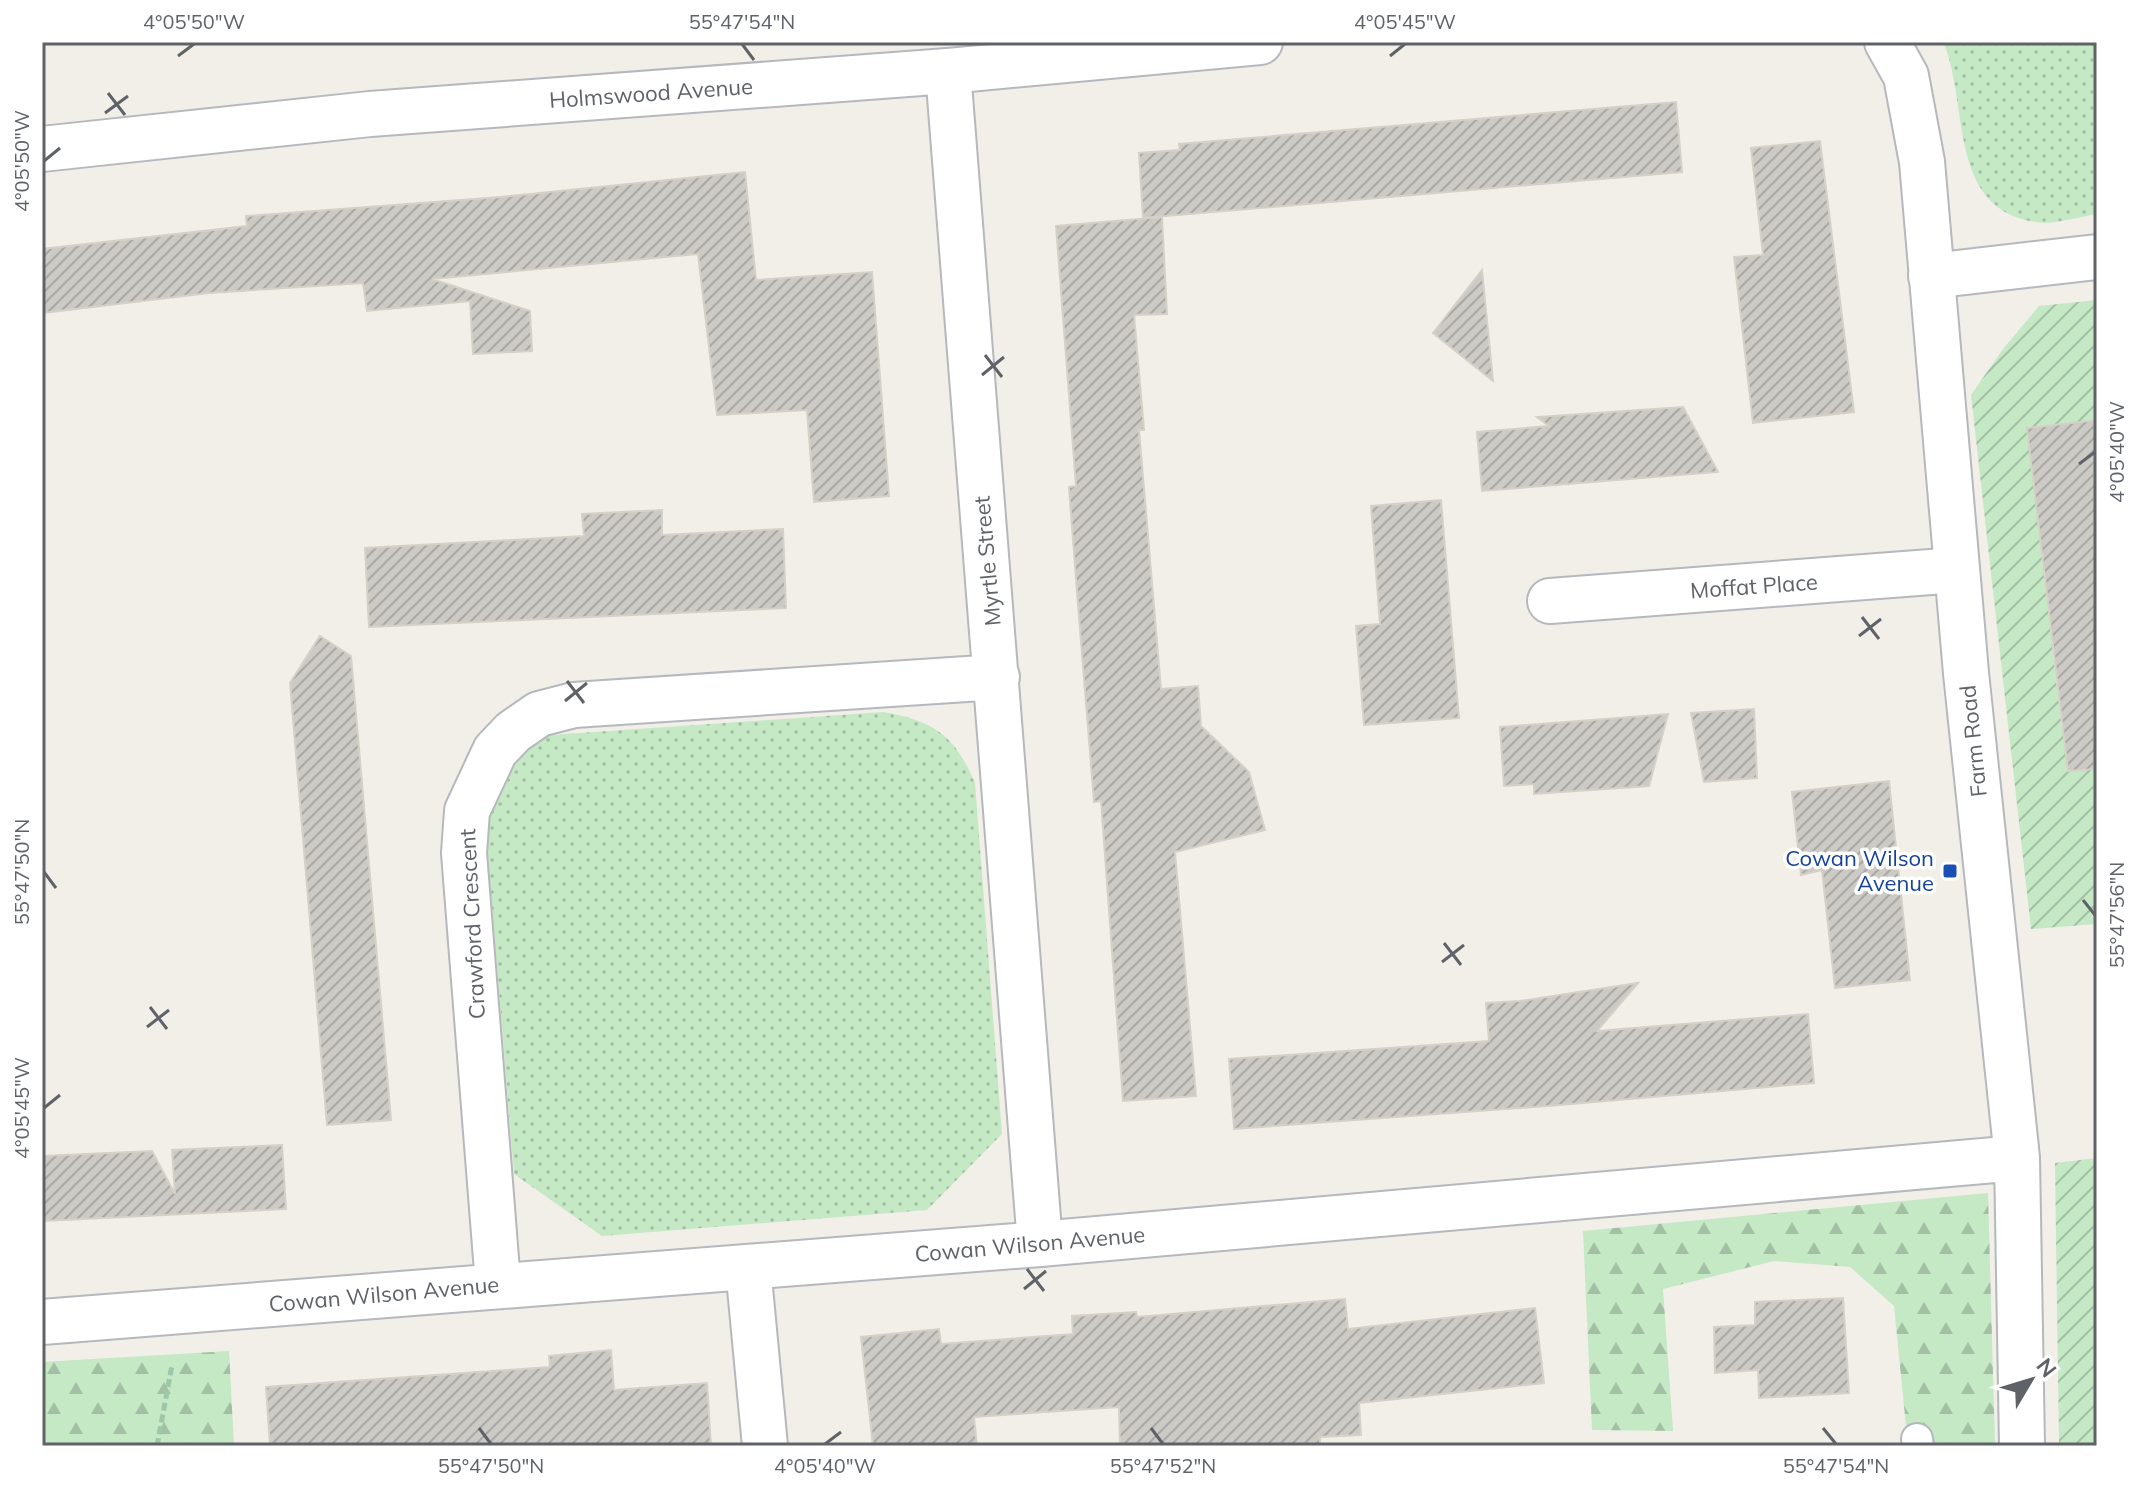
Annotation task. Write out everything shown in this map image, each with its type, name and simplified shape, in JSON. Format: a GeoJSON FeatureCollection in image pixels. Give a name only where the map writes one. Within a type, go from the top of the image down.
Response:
{"type":"FeatureCollection","features":[{"type":"Feature","properties":{"kind":"street","name":"Holmswood Avenue"},"geometry":{"type":"LineString","coordinates":[[42,149],[370,114],[948,71],[1260,42]]}},
{"type":"Feature","properties":{"kind":"street","name":"Farm Road"},"geometry":{"type":"LineString","coordinates":[[1887,42],[1906,76],[1922,162],[1957,570],[2017,1158],[2022,1446]]}},
{"type":"Feature","properties":{"kind":"street","name":"Myrtle Street"},"geometry":{"type":"LineString","coordinates":[[948,71],[1040,1244]]}},
{"type":"Feature","properties":{"kind":"street"},"geometry":{"type":"LineString","coordinates":[[1931,276],[2097,257]]}},
{"type":"Feature","properties":{"kind":"street","name":"Moffat Place"},"geometry":{"type":"LineString","coordinates":[[1550,601],[1957,570]]}},
{"type":"Feature","properties":{"kind":"street","name":"Crawford Crescent"},"geometry":{"type":"LineString","coordinates":[[498,1284],[464,853],[467,811],[495,751],[513,732],[539,714],[574,705],[997,677]]}},
{"type":"Feature","properties":{"kind":"street","name":"Cowan Wilson Avenue"},"geometry":{"type":"LineString","coordinates":[[42,1322],[1040,1244],[2017,1158]]}},
{"type":"Feature","properties":{"kind":"street"},"geometry":{"type":"LineString","coordinates":[[748,1267],[765,1446]]}},
{"type":"Feature","properties":{"kind":"path"},"geometry":{"type":"LineString","coordinates":[[157,1446],[182,1311]]}},
{"type":"Feature","properties":{"kind":"green space"},"geometry":{"type":"Polygon","coordinates":[[[1943,42],[2097,42],[2097,214],[2058,222],[2035,222],[2007,213],[1987,197],[1974,175],[1966,150],[1951,67],[1943,42]]]}},
{"type":"Feature","properties":{"kind":"green space"},"geometry":{"type":"Polygon","coordinates":[[[2097,300],[2097,492],[2035,500],[2062,730],[2097,727],[2097,924],[2031,929],[1971,395],[2003,349],[2039,306],[2097,300]]]}},
{"type":"Feature","properties":{"kind":"green space"},"geometry":{"type":"Polygon","coordinates":[[[883,712],[916,720],[941,733],[959,753],[975,783],[1002,1134],[927,1210],[602,1236],[514,1174],[485,821],[505,768],[522,752],[551,735],[883,712]]]}},
{"type":"Feature","properties":{"kind":"green space"},"geometry":{"type":"Polygon","coordinates":[[[2097,1158],[2097,1446],[2059,1446],[2055,1163],[2097,1158]]]}},
{"type":"Feature","properties":{"kind":"green space"},"geometry":{"type":"Polygon","coordinates":[[[1988,1193],[1995,1446],[1908,1446],[1894,1306],[1850,1267],[1774,1261],[1663,1289],[1673,1431],[1592,1430],[1583,1231],[1988,1193]]]}},
{"type":"Feature","properties":{"kind":"green space"},"geometry":{"type":"Polygon","coordinates":[[[229,1351],[234,1446],[42,1446],[42,1362],[229,1351]]]}},
{"type":"Feature","properties":{"kind":"building"},"geometry":{"type":"Polygon","coordinates":[[[1676,102],[1682,172],[1143,218],[1139,153],[1180,150],[1179,144],[1676,102]]]}},
{"type":"Feature","properties":{"kind":"building"},"geometry":{"type":"Polygon","coordinates":[[[1820,141],[1854,412],[1753,423],[1734,257],[1763,255],[1751,148],[1820,141]]]}},
{"type":"Feature","properties":{"kind":"building"},"geometry":{"type":"Polygon","coordinates":[[[745,172],[756,280],[872,272],[889,496],[814,502],[807,410],[717,415],[698,254],[432,279],[530,311],[532,351],[473,354],[470,301],[367,311],[363,283],[209,293],[42,313],[42,249],[247,226],[246,216],[501,197],[745,172]]]}},
{"type":"Feature","properties":{"kind":"building"},"geometry":{"type":"Polygon","coordinates":[[[1162,217],[1167,314],[1134,315],[1144,430],[1139,430],[1161,689],[1198,686],[1201,726],[1249,772],[1265,830],[1175,852],[1196,1096],[1123,1101],[1101,801],[1094,802],[1077,592],[1069,487],[1076,486],[1056,226],[1162,217]]]}},
{"type":"Feature","properties":{"kind":"building"},"geometry":{"type":"Polygon","coordinates":[[[1482,270],[1493,381],[1433,333],[1482,270]]]}},
{"type":"Feature","properties":{"kind":"building"},"geometry":{"type":"Polygon","coordinates":[[[1683,407],[1718,472],[1482,491],[1477,432],[1549,426],[1537,417],[1683,407]]]}},
{"type":"Feature","properties":{"kind":"building"},"geometry":{"type":"Polygon","coordinates":[[[2097,420],[2097,769],[2068,771],[2027,428],[2097,420]]]}},
{"type":"Feature","properties":{"kind":"building"},"geometry":{"type":"Polygon","coordinates":[[[1441,500],[1459,718],[1364,725],[1356,626],[1380,624],[1371,506],[1441,500]]]}},
{"type":"Feature","properties":{"kind":"building"},"geometry":{"type":"Polygon","coordinates":[[[662,510],[662,535],[783,529],[786,608],[369,627],[365,548],[584,536],[582,514],[662,510]]]}},
{"type":"Feature","properties":{"kind":"building"},"geometry":{"type":"Polygon","coordinates":[[[320,636],[351,656],[391,1120],[327,1125],[290,683],[320,636]]]}},
{"type":"Feature","properties":{"kind":"building"},"geometry":{"type":"Polygon","coordinates":[[[1754,709],[1757,778],[1704,782],[1691,713],[1754,709]]]}},
{"type":"Feature","properties":{"kind":"building"},"geometry":{"type":"Polygon","coordinates":[[[1668,714],[1649,786],[1534,794],[1534,784],[1504,786],[1500,727],[1668,714]]]}},
{"type":"Feature","properties":{"kind":"building"},"geometry":{"type":"Polygon","coordinates":[[[1889,781],[1910,980],[1835,988],[1822,870],[1801,875],[1792,792],[1889,781]]]}},
{"type":"Feature","properties":{"kind":"building"},"geometry":{"type":"Polygon","coordinates":[[[1638,983],[1597,1031],[1808,1014],[1814,1083],[1234,1129],[1229,1059],[1489,1041],[1486,1003],[1520,1001],[1638,983]]]}},
{"type":"Feature","properties":{"kind":"building"},"geometry":{"type":"Polygon","coordinates":[[[282,1145],[286,1209],[44,1221],[42,1156],[152,1151],[175,1194],[172,1150],[282,1145]]]}},
{"type":"Feature","properties":{"kind":"building"},"geometry":{"type":"Polygon","coordinates":[[[1843,1298],[1849,1393],[1759,1398],[1758,1370],[1715,1373],[1714,1327],[1755,1325],[1755,1302],[1843,1298]]]}},
{"type":"Feature","properties":{"kind":"building"},"geometry":{"type":"Polygon","coordinates":[[[1345,1299],[1348,1329],[1535,1308],[1544,1383],[1359,1403],[1361,1435],[1320,1437],[1320,1446],[1120,1446],[1119,1407],[974,1417],[977,1446],[873,1446],[861,1337],[939,1329],[941,1344],[1073,1334],[1072,1316],[1136,1312],[1137,1317],[1345,1299]]]}},
{"type":"Feature","properties":{"kind":"building"},"geometry":{"type":"Polygon","coordinates":[[[611,1350],[614,1390],[707,1383],[711,1446],[270,1446],[266,1387],[550,1367],[549,1356],[611,1350]]]}},
{"type":"Feature","properties":{"kind":"place","name":"Cowan Wilson Avenue"},"geometry":{"type":"Point","coordinates":[1950,871]}}]}
